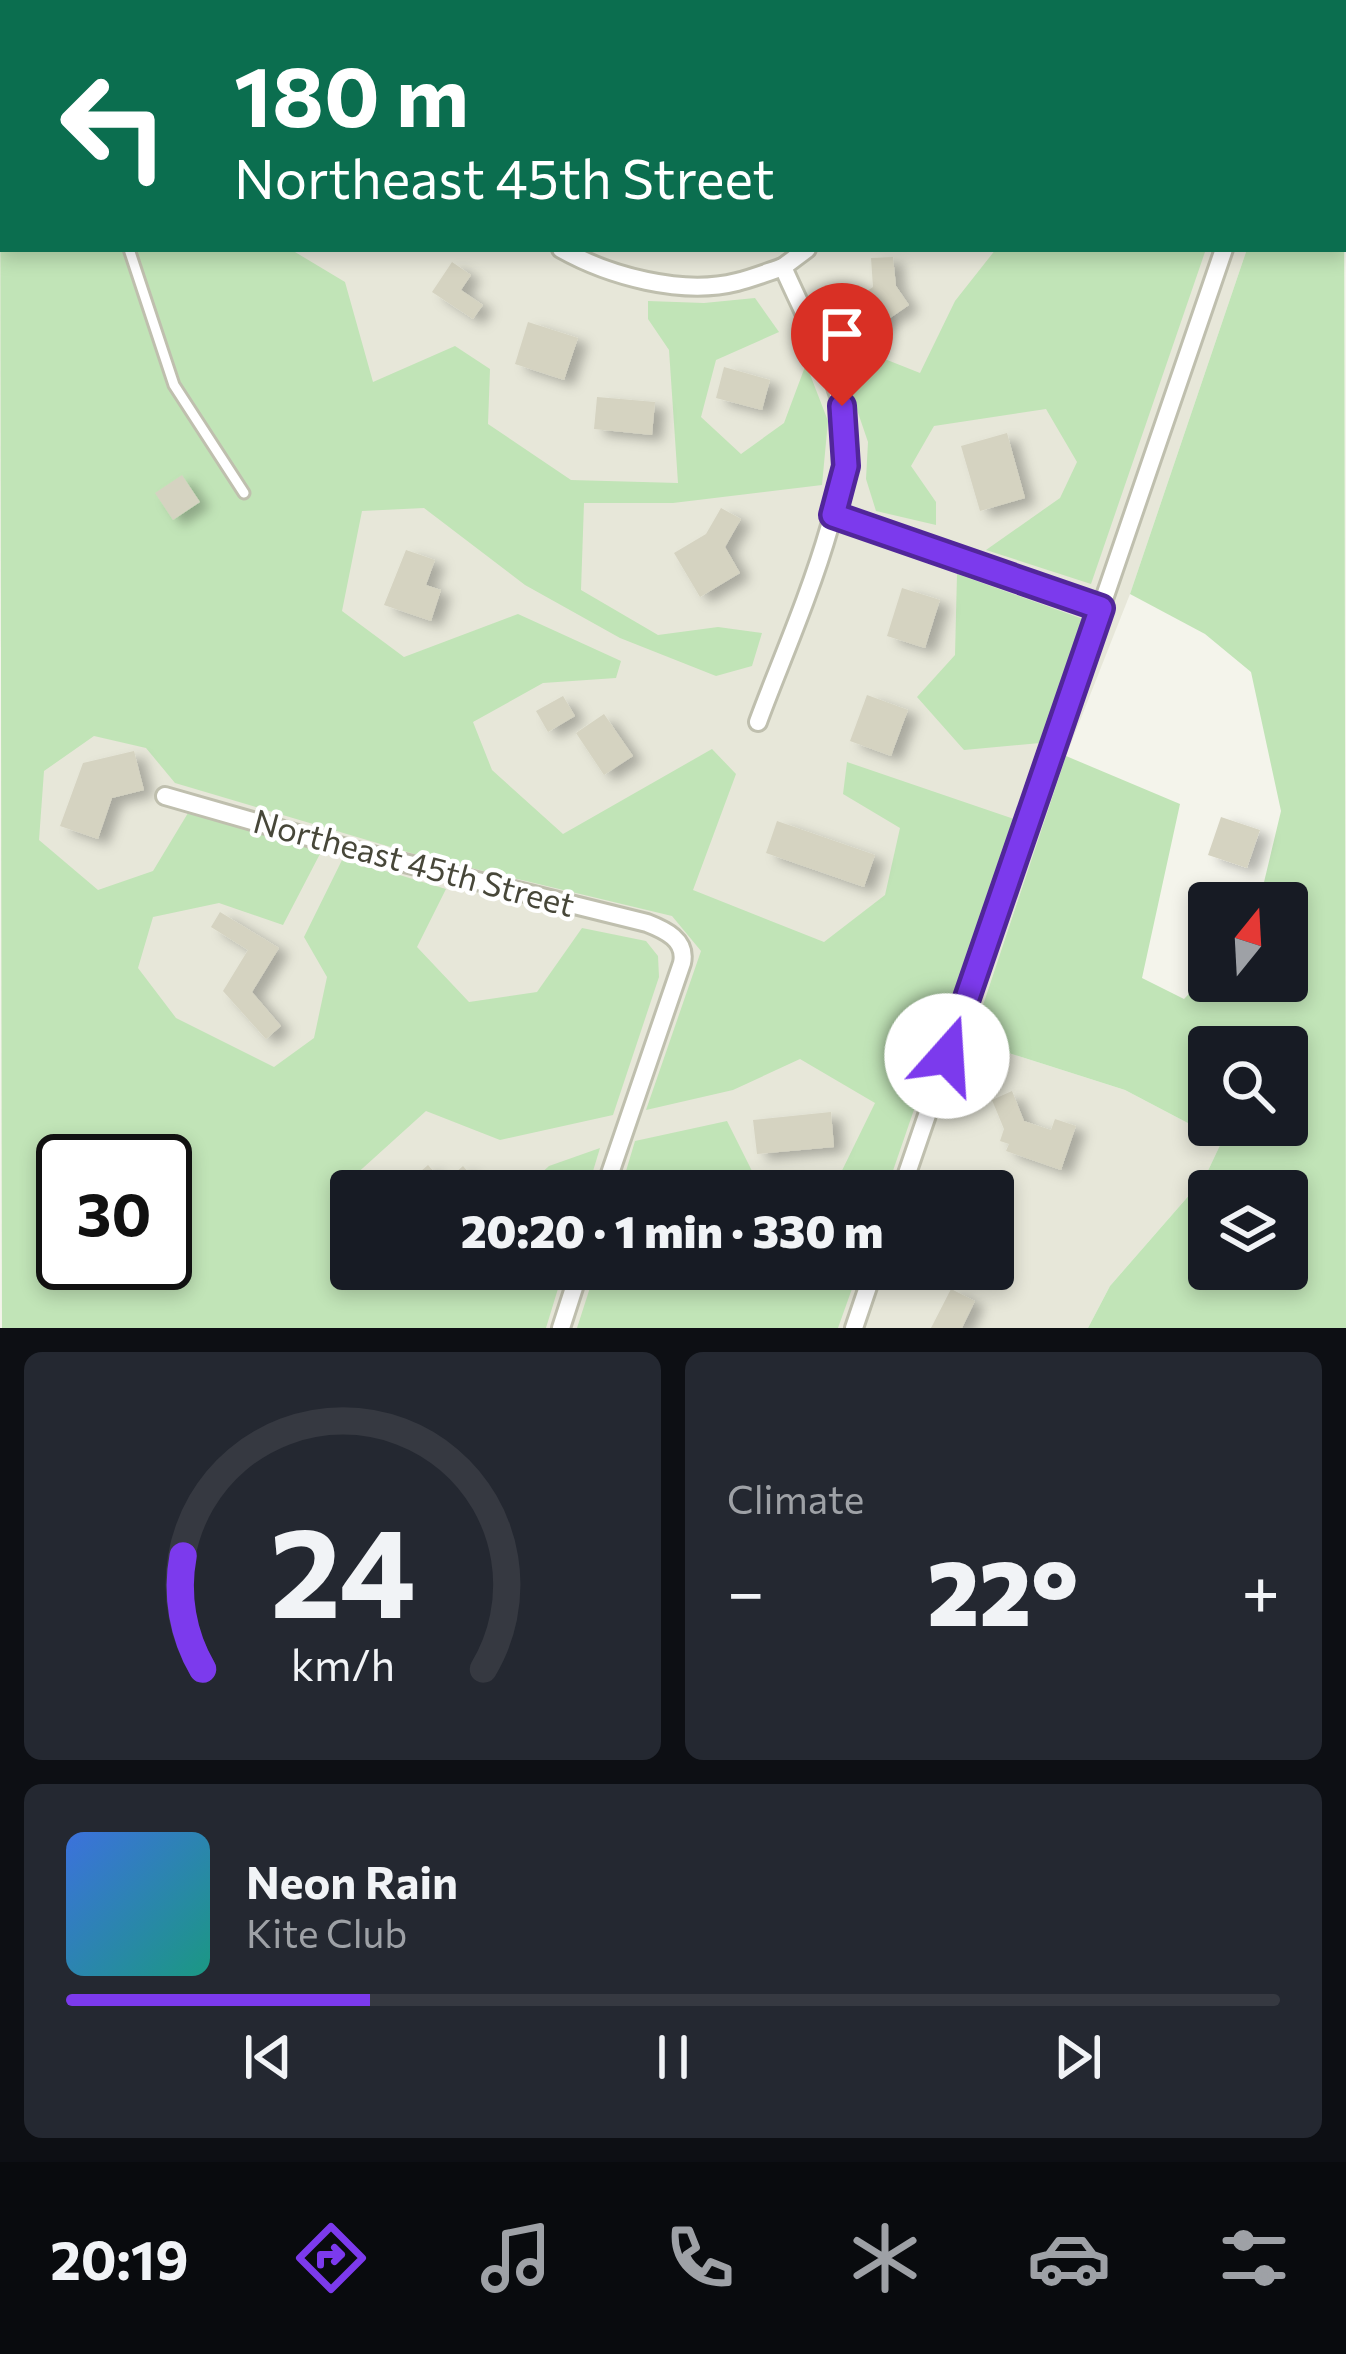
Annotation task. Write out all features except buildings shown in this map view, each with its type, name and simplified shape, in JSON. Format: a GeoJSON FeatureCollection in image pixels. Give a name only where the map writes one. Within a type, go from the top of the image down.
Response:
{"type":"FeatureCollection","features":[{"type":"Feature","properties":{"kind":"street"},"geometry":{"type":"LineString","coordinates":[[567,252],[606,270],[702,286],[735,283],[783,267],[803,252]]}},
{"type":"Feature","properties":{"kind":"street"},"geometry":{"type":"LineString","coordinates":[[908,1170],[1223,252]]}},
{"type":"Feature","properties":{"kind":"street"},"geometry":{"type":"LineString","coordinates":[[758,722],[833,515],[846,466],[842,406],[783,267]]}},
{"type":"Feature","properties":{"kind":"street"},"geometry":{"type":"LineString","coordinates":[[833,515],[1101,608]]}},
{"type":"Feature","properties":{"kind":"street","name":"Northeast 45th Street"},"geometry":{"type":"LineString","coordinates":[[166,796],[364,853],[662,929],[678,941],[684,955],[611,1170]]}},
{"type":"Feature","properties":{"kind":"street"},"geometry":{"type":"LineString","coordinates":[[561,1328],[573,1290]]}},
{"type":"Feature","properties":{"kind":"street"},"geometry":{"type":"LineString","coordinates":[[854,1328],[867,1290]]}},
{"type":"Feature","properties":{"kind":"lane"},"geometry":{"type":"LineString","coordinates":[[130,252],[173,385],[244,493]]}},
{"type":"Feature","properties":{"kind":"shaded area"},"geometry":{"type":"Polygon","coordinates":[[[0,252],[1246,252],[1130,594],[1066,756],[971,1041],[1125,1090],[1188,1123],[1188,1146],[1220,1146],[1208,1170],[1188,1170],[1188,1197],[1110,1286],[1088,1328],[2,1328],[0,252]]]}},
{"type":"Feature","properties":{"kind":"green space"},"geometry":{"type":"Polygon","coordinates":[[[0,252],[295,252],[345,282],[373,382],[455,346],[490,369],[488,424],[571,480],[678,483],[669,350],[648,319],[648,301],[755,298],[779,332],[716,360],[701,417],[741,454],[784,423],[806,364],[828,421],[822,485],[673,503],[584,503],[581,590],[658,635],[718,627],[762,633],[752,666],[716,676],[620,638],[525,585],[424,508],[362,511],[342,611],[404,657],[518,614],[621,661],[616,678],[543,683],[473,722],[492,770],[563,834],[712,749],[736,774],[693,890],[824,942],[885,895],[900,828],[843,794],[847,762],[1014,819],[893,1170],[842,1170],[875,1103],[800,1059],[733,1090],[646,1110],[701,951],[672,916],[421,856],[175,783],[146,748],[94,736],[44,771],[39,840],[98,890],[153,871],[188,813],[322,850],[283,925],[219,903],[153,917],[138,968],[176,1018],[274,1067],[314,1038],[327,977],[304,937],[343,858],[446,889],[417,947],[469,1002],[537,992],[582,928],[646,941],[658,956],[659,977],[613,1115],[500,1140],[426,1111],[361,1170],[330,1170],[330,1290],[558,1290],[546,1328],[2,1328],[0,252]]]}},
{"type":"Feature","properties":{"kind":"green space"},"geometry":{"type":"Polygon","coordinates":[[[994,252],[1205,252],[1091,584],[986,550],[1060,498],[1077,462],[1046,409],[934,426],[911,466],[936,502],[936,525],[876,511],[866,479],[868,442],[839,357],[852,346],[920,373],[955,301],[994,252]]]}},
{"type":"Feature","properties":{"kind":"green space"},"geometry":{"type":"Polygon","coordinates":[[[1246,252],[1344,252],[1346,1328],[1088,1328],[1110,1286],[1188,1197],[1188,1290],[1308,1290],[1308,1170],[1208,1170],[1220,1146],[1308,1146],[1308,1026],[1188,1026],[1188,1123],[1125,1090],[971,1041],[1066,756],[1180,804],[1142,978],[1184,999],[1188,995],[1188,1002],[1308,1002],[1308,882],[1264,882],[1281,811],[1251,672],[1205,634],[1130,594],[1246,252]]]}},
{"type":"Feature","properties":{"kind":"green space"},"geometry":{"type":"Polygon","coordinates":[[[957,574],[1083,619],[1040,743],[964,750],[917,697],[955,655],[957,574]]]}},
{"type":"Feature","properties":{"kind":"green space"},"geometry":{"type":"Polygon","coordinates":[[[727,1121],[752,1170],[626,1170],[635,1141],[727,1121]]]}},
{"type":"Feature","properties":{"kind":"green space"},"geometry":{"type":"Polygon","coordinates":[[[600,1148],[593,1170],[545,1170],[600,1148]]]}},
{"type":"Feature","properties":{"kind":"green space"},"geometry":{"type":"Polygon","coordinates":[[[589,1290],[852,1290],[838,1328],[577,1328],[589,1290]]]}},
{"type":"Feature","properties":{"kind":"route"},"geometry":{"type":"LineString","coordinates":[[842,406],[846,466],[833,515],[1101,608],[947,1056]]}}]}
